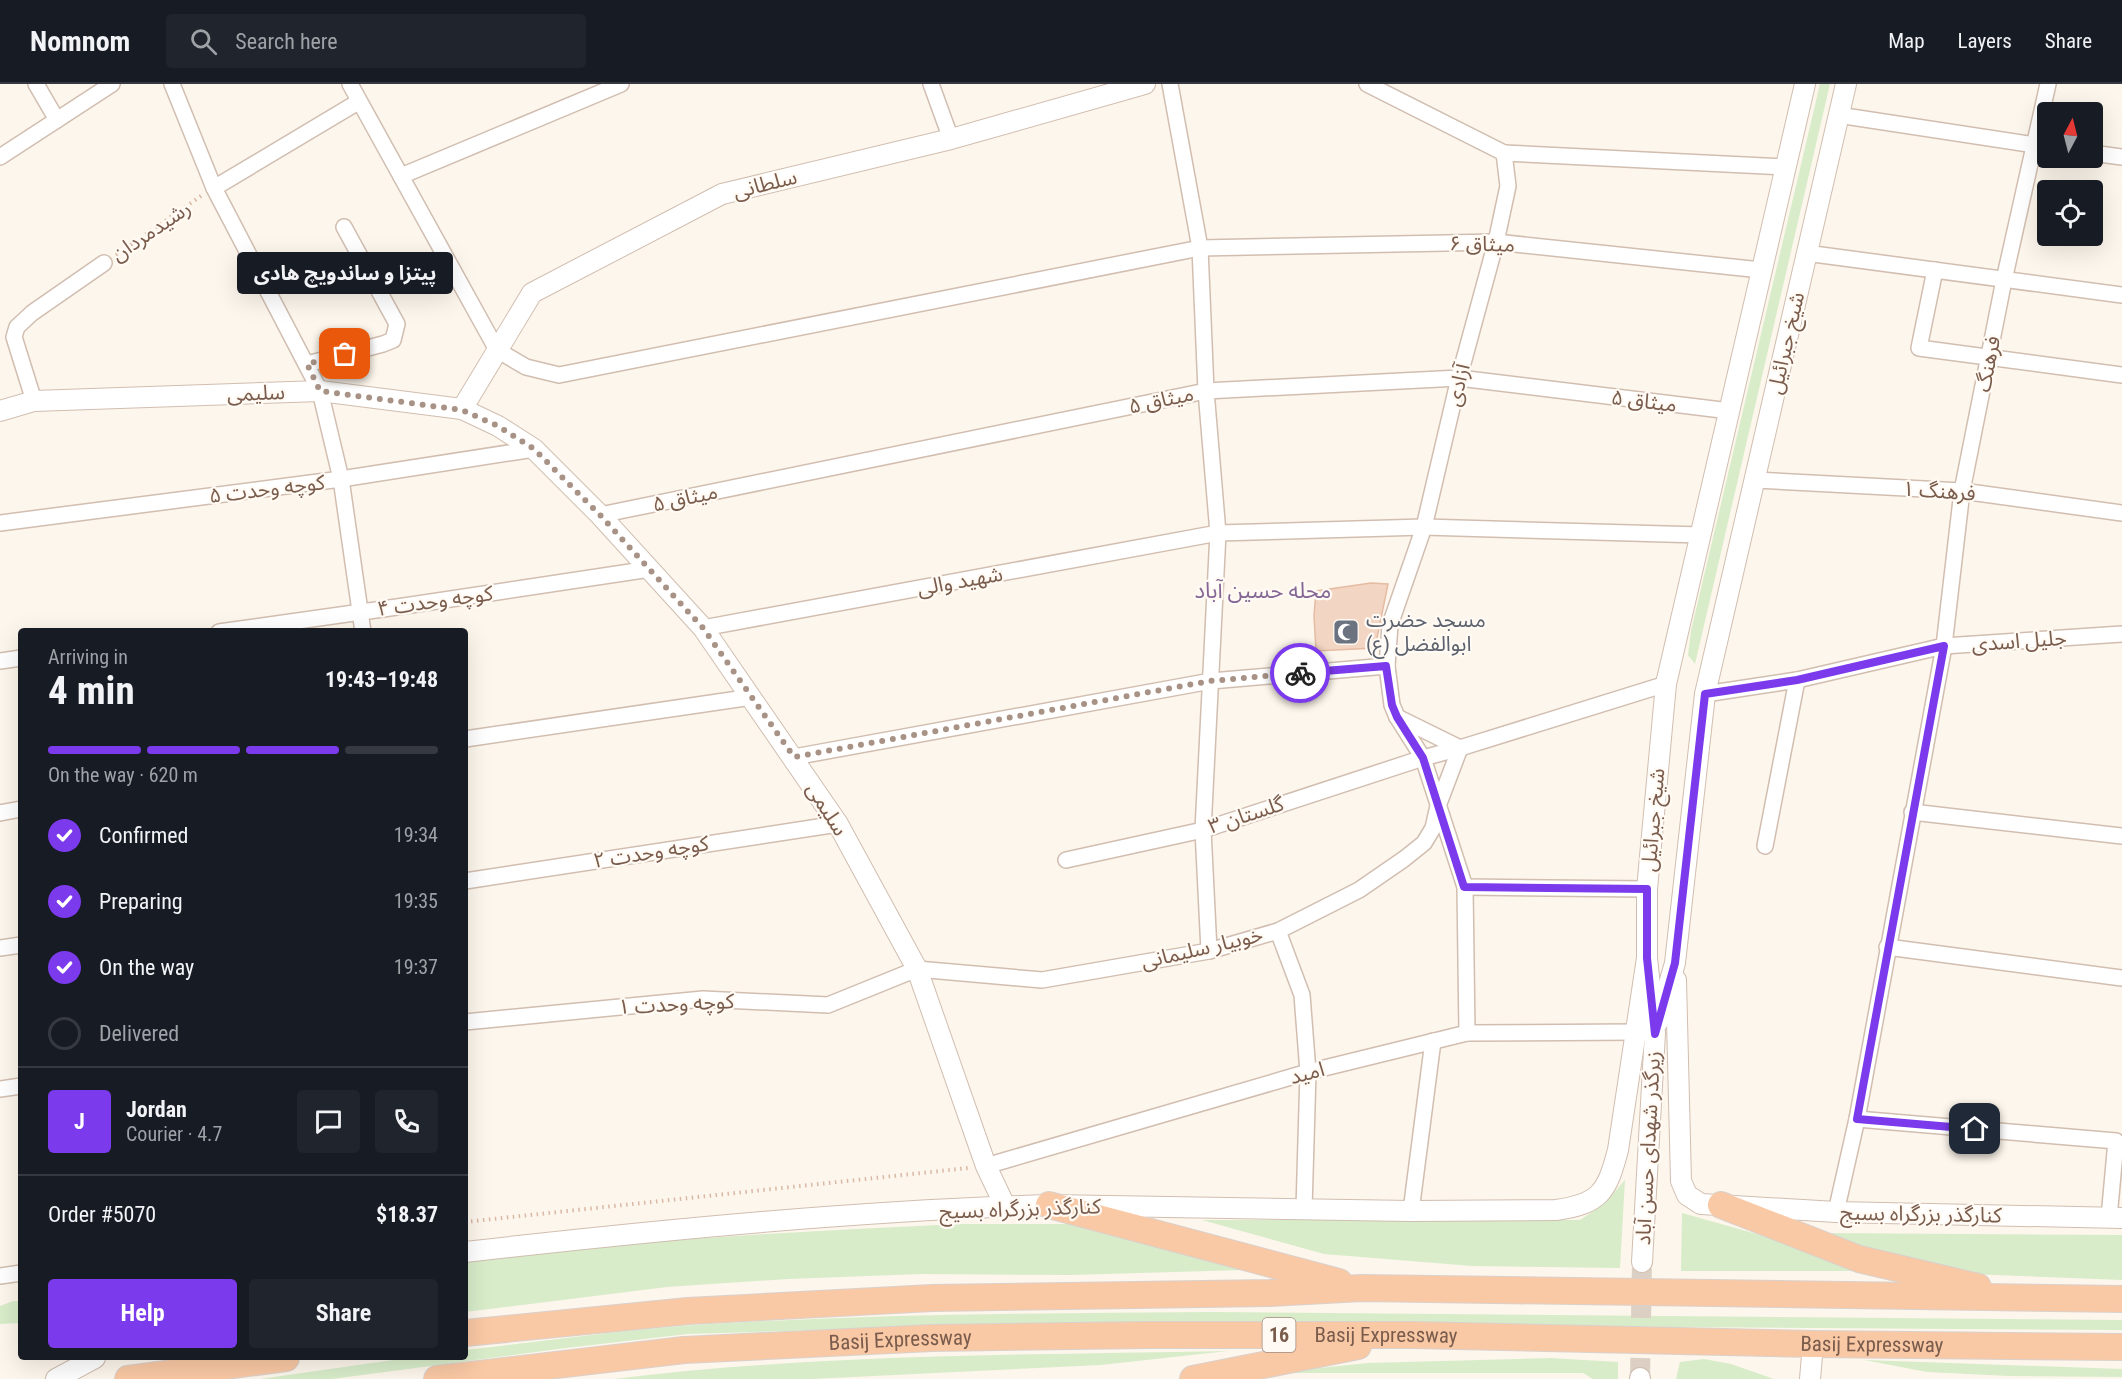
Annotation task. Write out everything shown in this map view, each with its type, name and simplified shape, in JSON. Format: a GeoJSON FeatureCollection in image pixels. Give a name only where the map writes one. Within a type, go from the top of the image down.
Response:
{"type":"FeatureCollection","features":[{"type":"Feature","properties":{"kind":"highway"},"geometry":{"type":"LineString","coordinates":[[1049,1205],[1362,1288]]}},
{"type":"Feature","properties":{"kind":"highway"},"geometry":{"type":"LineString","coordinates":[[1721,1205],[1858,1259],[2025,1298]]}},
{"type":"Feature","properties":{"kind":"highway","name":"Basij Expressway"},"geometry":{"type":"LineString","coordinates":[[468,1333],[688,1311],[921,1299],[1259,1293],[1362,1288],[2122,1299]]}},
{"type":"Feature","properties":{"kind":"highway"},"geometry":{"type":"LineString","coordinates":[[1193,1379],[1412,1335]]}},
{"type":"Feature","properties":{"kind":"highway","name":"Basij Expressway"},"geometry":{"type":"LineString","coordinates":[[450,1378],[684,1350],[932,1338],[1412,1335],[1813,1344],[2122,1347]]}},
{"type":"Feature","properties":{"kind":"highway"},"geometry":{"type":"LineString","coordinates":[[128,1379],[271,1360]]}},
{"type":"Feature","properties":{"kind":"street"},"geometry":{"type":"LineString","coordinates":[[36,84],[57,120]]}},
{"type":"Feature","properties":{"kind":"street"},"geometry":{"type":"LineString","coordinates":[[171,84],[214,188],[320,391],[342,479],[362,628]]}},
{"type":"Feature","properties":{"kind":"street"},"geometry":{"type":"LineString","coordinates":[[350,84],[497,350]]}},
{"type":"Feature","properties":{"kind":"street"},"geometry":{"type":"LineString","coordinates":[[401,177],[621,84]]}},
{"type":"Feature","properties":{"kind":"street"},"geometry":{"type":"LineString","coordinates":[[931,84],[951,139]]}},
{"type":"Feature","properties":{"kind":"street","name":"سلطانی"},"geometry":{"type":"LineString","coordinates":[[462,410],[532,293],[722,195],[951,139],[1145,84]]}},
{"type":"Feature","properties":{"kind":"street"},"geometry":{"type":"LineString","coordinates":[[1170,84],[1200,248],[1206,391],[1218,533],[1203,830],[1209,951]]}},
{"type":"Feature","properties":{"kind":"street"},"geometry":{"type":"LineString","coordinates":[[1366,84],[1504,153],[1785,167]]}},
{"type":"Feature","properties":{"kind":"street","name":"شیخ جبرائیل"},"geometry":{"type":"LineString","coordinates":[[1646,1033],[1647,889],[1666,684],[1805,84]]}},
{"type":"Feature","properties":{"kind":"street","name":"شیخ جبرائیل"},"geometry":{"type":"LineString","coordinates":[[1646,1033],[1675,963],[1705,694],[1846,84]]}},
{"type":"Feature","properties":{"kind":"street","name":"فرهنگ"},"geometry":{"type":"LineString","coordinates":[[2046,102],[2048,84]]}},
{"type":"Feature","properties":{"kind":"street"},"geometry":{"type":"LineString","coordinates":[[0,157],[105,86]]}},
{"type":"Feature","properties":{"kind":"street"},"geometry":{"type":"LineString","coordinates":[[214,188],[358,102]]}},
{"type":"Feature","properties":{"kind":"street"},"geometry":{"type":"LineString","coordinates":[[1838,115],[2037,145]]}},
{"type":"Feature","properties":{"kind":"street","name":"آزادی"},"geometry":{"type":"LineString","coordinates":[[1467,1034],[1464,887],[1423,758],[1392,705],[1386,666],[1390,625],[1424,526],[1496,242],[1508,186],[1504,153]]}},
{"type":"Feature","properties":{"kind":"street"},"geometry":{"type":"LineString","coordinates":[[2103,154],[2122,157]]}},
{"type":"Feature","properties":{"kind":"street","name":"فرهنگ"},"geometry":{"type":"LineString","coordinates":[[1836,1212],[1857,1119],[1944,646],[1962,491],[2004,280],[2037,160]]}},
{"type":"Feature","properties":{"kind":"street"},"geometry":{"type":"LineString","coordinates":[[307,364],[393,340],[397,324],[344,226]]}},
{"type":"Feature","properties":{"kind":"street","name":"میثاق ۶"},"geometry":{"type":"LineString","coordinates":[[497,350],[526,367],[559,375],[1200,248],[1496,242],[1761,270]]}},
{"type":"Feature","properties":{"kind":"street"},"geometry":{"type":"LineString","coordinates":[[1806,253],[2122,294]]}},
{"type":"Feature","properties":{"kind":"street","name":"رشیدمردان"},"geometry":{"type":"LineString","coordinates":[[34,401],[14,337],[17,327],[32,313],[104,263]]}},
{"type":"Feature","properties":{"kind":"street"},"geometry":{"type":"LineString","coordinates":[[1935,270],[1919,348],[2122,375]]}},
{"type":"Feature","properties":{"kind":"street","name":"میثاق ۵"},"geometry":{"type":"LineString","coordinates":[[600,515],[1206,391],[1460,378],[1730,411]]}},
{"type":"Feature","properties":{"kind":"street","name":"سلیمی"},"geometry":{"type":"LineString","coordinates":[[0,411],[34,401],[320,391],[462,410],[498,426],[534,449],[600,515],[703,628],[838,824],[917,969],[986,1166],[1005,1206]]}},
{"type":"Feature","properties":{"kind":"street","name":"کوچه وحدت ۵"},"geometry":{"type":"LineString","coordinates":[[0,523],[342,479],[534,449]]}},
{"type":"Feature","properties":{"kind":"street","name":"فرهنگ ۱"},"geometry":{"type":"LineString","coordinates":[[1755,480],[1962,491],[2122,513]]}},
{"type":"Feature","properties":{"kind":"street","name":"شهید والی"},"geometry":{"type":"LineString","coordinates":[[703,628],[1218,533],[1424,526],[1701,536]]}},
{"type":"Feature","properties":{"kind":"street","name":"کوچه وحدت ۴"},"geometry":{"type":"LineString","coordinates":[[246,628],[650,569]]}},
{"type":"Feature","properties":{"kind":"street","name":"جلیل اسدی"},"geometry":{"type":"LineString","coordinates":[[1705,694],[1797,680],[1944,646],[2122,634]]}},
{"type":"Feature","properties":{"kind":"street"},"geometry":{"type":"LineString","coordinates":[[0,661],[18,658]]}},
{"type":"Feature","properties":{"kind":"street"},"geometry":{"type":"LineString","coordinates":[[794,757],[1210,681],[1386,666]]}},
{"type":"Feature","properties":{"kind":"street"},"geometry":{"type":"LineString","coordinates":[[1765,846],[1797,680]]}},
{"type":"Feature","properties":{"kind":"street"},"geometry":{"type":"LineString","coordinates":[[1423,758],[1666,684]]}},
{"type":"Feature","properties":{"kind":"street"},"geometry":{"type":"LineString","coordinates":[[468,739],[752,698]]}},
{"type":"Feature","properties":{"kind":"street"},"geometry":{"type":"LineString","coordinates":[[1397,717],[1460,748]]}},
{"type":"Feature","properties":{"kind":"street","name":"خوبیار سلیمانی"},"geometry":{"type":"LineString","coordinates":[[917,969],[1042,980],[1209,951],[1278,931],[1359,890],[1424,843],[1433,828],[1438,806],[1460,748]]}},
{"type":"Feature","properties":{"kind":"street","name":"گلستان ۳"},"geometry":{"type":"LineString","coordinates":[[1066,860],[1203,830],[1423,758]]}},
{"type":"Feature","properties":{"kind":"street"},"geometry":{"type":"LineString","coordinates":[[0,813],[18,810]]}},
{"type":"Feature","properties":{"kind":"street"},"geometry":{"type":"LineString","coordinates":[[1912,812],[2122,836]]}},
{"type":"Feature","properties":{"kind":"street","name":"کوچه وحدت ۲"},"geometry":{"type":"LineString","coordinates":[[468,881],[838,824]]}},
{"type":"Feature","properties":{"kind":"street"},"geometry":{"type":"LineString","coordinates":[[1464,887],[1647,889]]}},
{"type":"Feature","properties":{"kind":"street"},"geometry":{"type":"LineString","coordinates":[[1278,931],[1302,995],[1308,1072],[1304,1209]]}},
{"type":"Feature","properties":{"kind":"street"},"geometry":{"type":"LineString","coordinates":[[0,948],[18,945]]}},
{"type":"Feature","properties":{"kind":"street"},"geometry":{"type":"LineString","coordinates":[[1887,947],[2122,978]]}},
{"type":"Feature","properties":{"kind":"street","name":"کنارگذر بزرگراه بسیج"},"geometry":{"type":"LineString","coordinates":[[1675,963],[1679,1041],[1681,1181],[1687,1195],[1701,1204],[1836,1212],[2116,1218]]}},
{"type":"Feature","properties":{"kind":"street","name":"کوچه وحدت ۱"},"geometry":{"type":"LineString","coordinates":[[468,1023],[703,999],[828,1005],[917,969]]}},
{"type":"Feature","properties":{"kind":"street","name":"کنارگذر بزرگراه بسیج"},"geometry":{"type":"LineString","coordinates":[[468,1252],[586,1238],[794,1220],[1005,1206],[1411,1211],[1556,1210],[1578,1207],[1596,1198],[1611,1177],[1646,1033]]}},
{"type":"Feature","properties":{"kind":"street","name":"امید"},"geometry":{"type":"LineString","coordinates":[[986,1166],[1308,1072],[1467,1034],[1646,1033]]}},
{"type":"Feature","properties":{"kind":"street","name":"زیرگذر شهدای حسن آباد"},"geometry":{"type":"LineString","coordinates":[[1642,1262],[1646,1033]]}},
{"type":"Feature","properties":{"kind":"street"},"geometry":{"type":"LineString","coordinates":[[1411,1211],[1433,1041]]}},
{"type":"Feature","properties":{"kind":"street"},"geometry":{"type":"LineString","coordinates":[[0,1089],[18,1086]]}},
{"type":"Feature","properties":{"kind":"street"},"geometry":{"type":"LineString","coordinates":[[1857,1119],[2116,1142],[2116,1218]]}},
{"type":"Feature","properties":{"kind":"street"},"geometry":{"type":"LineString","coordinates":[[0,1276],[18,1273]]}},
{"type":"Feature","properties":{"kind":"street"},"geometry":{"type":"LineString","coordinates":[[1810,1379],[1813,1344]]}},
{"type":"Feature","properties":{"kind":"street"},"geometry":{"type":"LineString","coordinates":[[56,1379],[91,1360]]}},
{"type":"Feature","properties":{"kind":"path","name":"رشیدمردان"},"geometry":{"type":"LineString","coordinates":[[104,263],[214,188]]}},
{"type":"Feature","properties":{"kind":"path"},"geometry":{"type":"LineString","coordinates":[[468,1222],[986,1166]]}},
{"type":"Feature","properties":{"kind":"green space"},"geometry":{"type":"Polygon","coordinates":[[[1820,84],[1830,84],[1695,664],[1688,655],[1691,631],[1820,84]]]}},
{"type":"Feature","properties":{"kind":"green space"},"geometry":{"type":"Polygon","coordinates":[[[1625,1180],[1620,1268],[1472,1266],[1324,1254],[1202,1220],[1580,1220],[1604,1204],[1625,1180]]]}},
{"type":"Feature","properties":{"kind":"green space"},"geometry":{"type":"Polygon","coordinates":[[[1682,1213],[1888,1271],[1681,1271],[1682,1213]]]}},
{"type":"Feature","properties":{"kind":"green space"},"geometry":{"type":"Polygon","coordinates":[[[958,1224],[1078,1224],[1243,1270],[1071,1275],[922,1274],[788,1279],[667,1287],[468,1312],[468,1261],[588,1247],[958,1224]]]}},
{"type":"Feature","properties":{"kind":"green space"},"geometry":{"type":"Polygon","coordinates":[[[1826,1233],[2122,1235],[2122,1280],[1968,1274],[1870,1249],[1826,1233]]]}},
{"type":"Feature","properties":{"kind":"green space"},"geometry":{"type":"Polygon","coordinates":[[[18,1301],[18,1323],[0,1324],[0,1306],[18,1301]]]}},
{"type":"Feature","properties":{"kind":"green space"},"geometry":{"type":"Polygon","coordinates":[[[1213,1312],[2122,1320],[2122,1330],[1437,1323],[958,1326],[688,1334],[332,1379],[260,1379],[393,1360],[468,1360],[468,1350],[678,1326],[898,1316],[1213,1312]]]}},
{"type":"Feature","properties":{"kind":"green space"},"geometry":{"type":"Polygon","coordinates":[[[1228,1351],[1101,1365],[812,1379],[613,1379],[843,1360],[1228,1351]]]}},
{"type":"Feature","properties":{"kind":"green space"},"geometry":{"type":"Polygon","coordinates":[[[1550,1358],[1618,1362],[1618,1379],[1593,1379],[1583,1373],[1271,1373],[1368,1363],[1550,1358]]]}},
{"type":"Feature","properties":{"kind":"green space"},"geometry":{"type":"Polygon","coordinates":[[[1704,1359],[1731,1364],[1774,1379],[1676,1379],[1680,1362],[1704,1359]]]}},
{"type":"Feature","properties":{"kind":"green space"},"geometry":{"type":"Polygon","coordinates":[[[1864,1360],[2122,1369],[2122,1377],[2009,1376],[1927,1372],[1864,1360]]]}},
{"type":"Feature","properties":{"kind":"building","name":"مسجد حضرت ابوالفضل (ع)"},"geometry":{"type":"Polygon","coordinates":[[[1371,583],[1388,584],[1375,648],[1316,651],[1314,616],[1316,591],[1371,583]]]}},
{"type":"Feature","properties":{"kind":"tunnel"},"geometry":{"type":"LineString","coordinates":[[1640,1378],[1642,1262]]}},
{"type":"Feature","properties":{"kind":"way so far"},"geometry":{"type":"LineString","coordinates":[[345,354],[307,364],[320,391],[462,410],[498,426],[534,449],[600,515],[703,628],[794,757],[1210,681],[1300,673]]}},
{"type":"Feature","properties":{"kind":"place","name":"پیتزا و ساندویچ هادی"},"geometry":{"type":"Point","coordinates":[345,354]}},
{"type":"Feature","properties":{"kind":"place","name":"مسجد حضرت ابوالفضل (ع)"},"geometry":{"type":"Point","coordinates":[1346,632]}},
{"type":"Feature","properties":{"kind":"district","name":"محله حسین آباد"},"geometry":{"type":"Point","coordinates":[1263,590]}},
{"type":"Feature","properties":{"kind":"route"},"geometry":{"type":"LineString","coordinates":[[1300,673],[1386,666],[1392,705],[1423,758],[1464,887],[1647,889],[1647,958],[1655,1034],[1675,963],[1705,694],[1797,680],[1944,646],[1857,1119],[1975,1129]]}}]}
